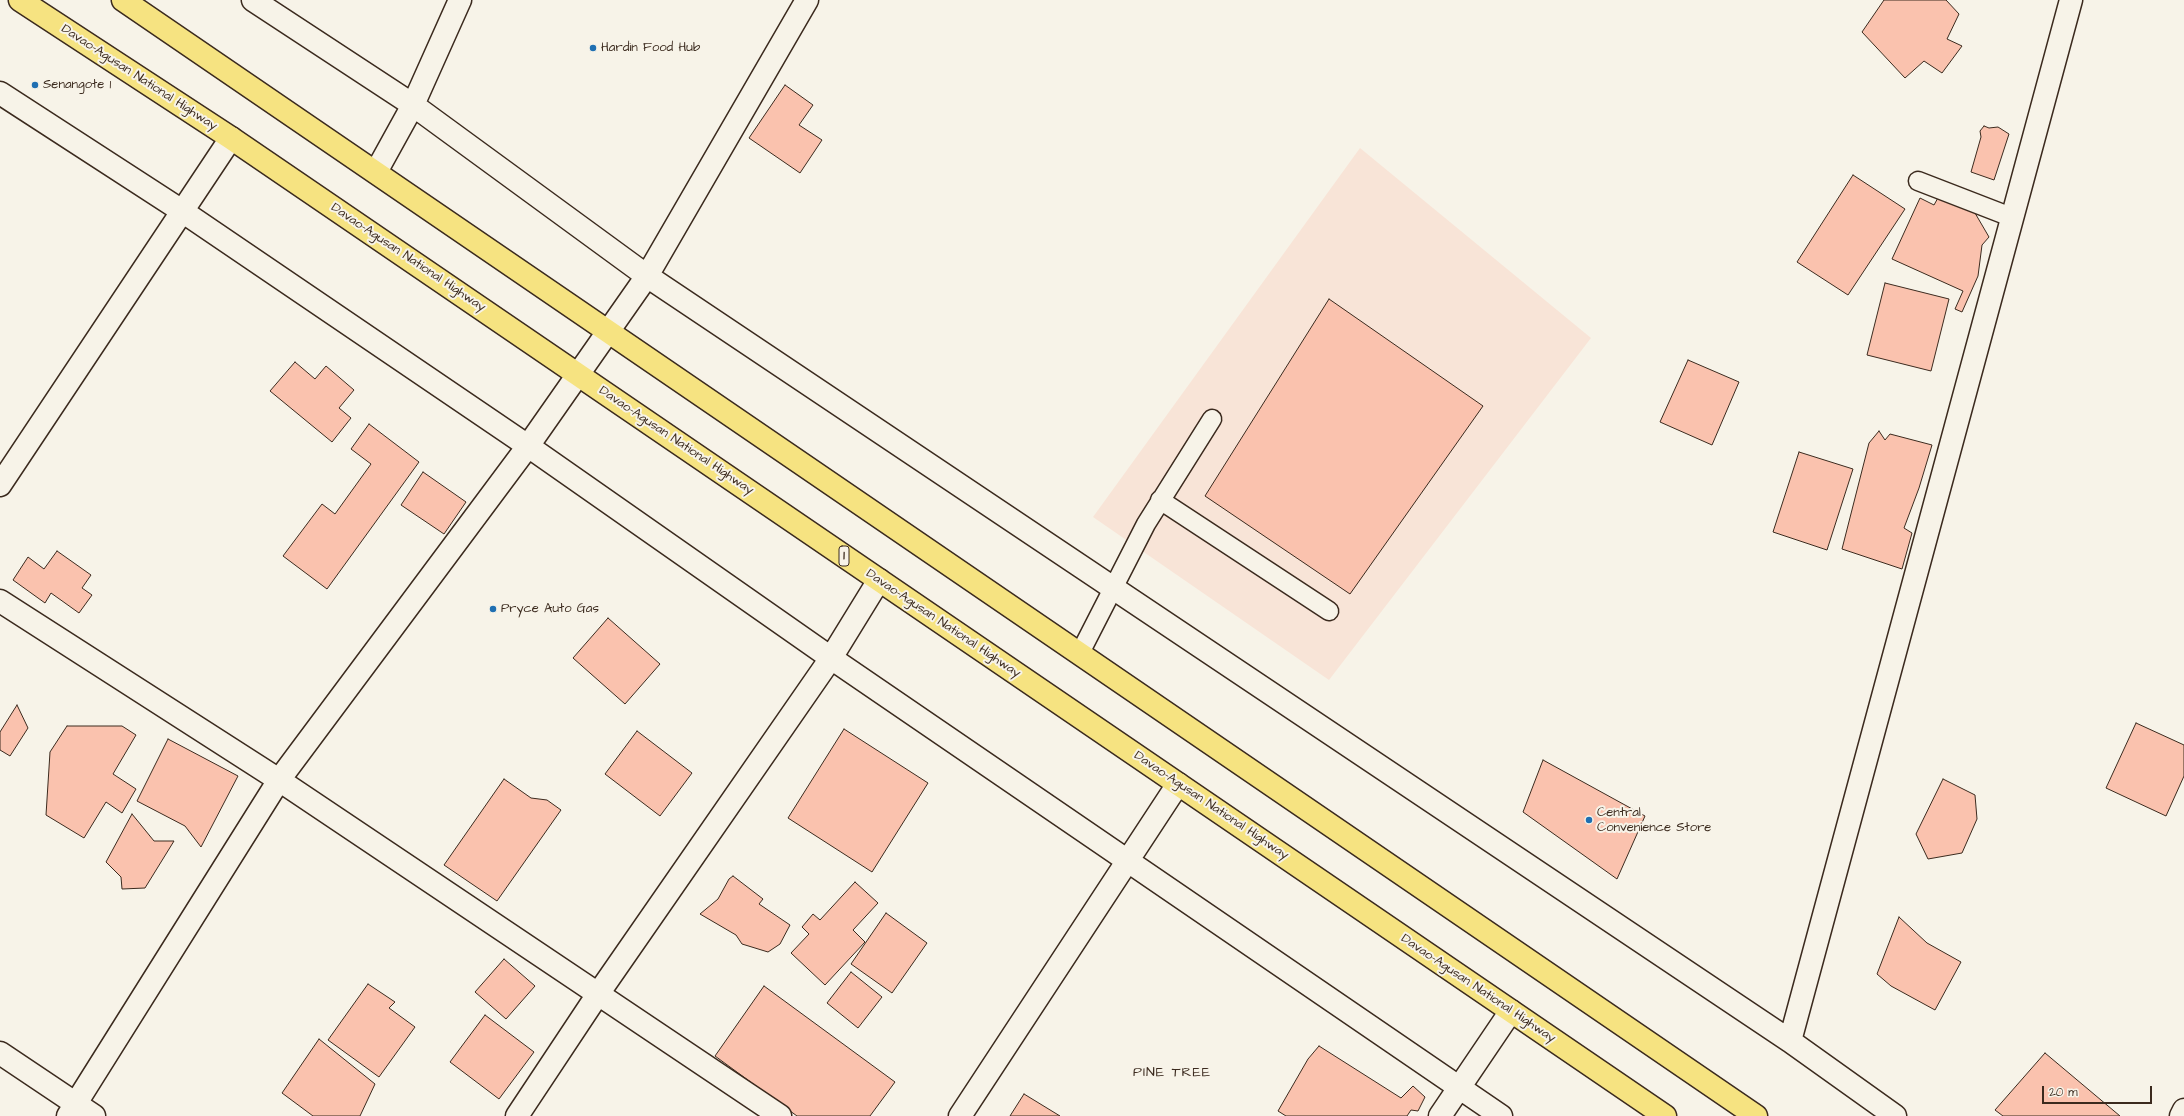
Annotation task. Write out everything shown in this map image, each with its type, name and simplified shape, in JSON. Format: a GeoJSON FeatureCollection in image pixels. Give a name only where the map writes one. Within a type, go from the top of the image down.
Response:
{"type":"FeatureCollection","features":[{"type":"Feature","properties":{"kind":"highway","name":"Davao-Agusan National Highway"},"geometry":{"type":"LineString","coordinates":[[20,0],[231,138],[579,374],[1665,1116]]}},
{"type":"Feature","properties":{"kind":"highway"},"geometry":{"type":"LineString","coordinates":[[123,0],[1756,1116]]}},
{"type":"Feature","properties":{"kind":"street"},"geometry":{"type":"LineString","coordinates":[[253,0],[413,105],[647,276],[1790,1041],[1895,1116]]}},
{"type":"Feature","properties":{"kind":"street"},"geometry":{"type":"LineString","coordinates":[[376,172],[413,105],[460,0]]}},
{"type":"Feature","properties":{"kind":"street"},"geometry":{"type":"LineString","coordinates":[[72,1110],[279,780],[528,446],[647,276],[807,0]]}},
{"type":"Feature","properties":{"kind":"street"},"geometry":{"type":"LineString","coordinates":[[1790,1041],[2011,217],[2071,0]]}},
{"type":"Feature","properties":{"kind":"street"},"geometry":{"type":"LineString","coordinates":[[0,93],[182,211],[528,446],[831,658],[1501,1116]]}},
{"type":"Feature","properties":{"kind":"street"},"geometry":{"type":"LineString","coordinates":[[0,485],[231,138]]}},
{"type":"Feature","properties":{"kind":"street"},"geometry":{"type":"LineString","coordinates":[[517,1116],[598,994],[831,658],[879,580]]}},
{"type":"Feature","properties":{"kind":"street"},"geometry":{"type":"LineString","coordinates":[[0,601],[279,780],[780,1116]]}},
{"type":"Feature","properties":{"kind":"street"},"geometry":{"type":"LineString","coordinates":[[960,1116],[1178,784]]}},
{"type":"Feature","properties":{"kind":"street"},"geometry":{"type":"LineString","coordinates":[[1440,1116],[1511,1011]]}},
{"type":"Feature","properties":{"kind":"street"},"geometry":{"type":"LineString","coordinates":[[0,1053],[72,1110],[94,1116]]}},
{"type":"Feature","properties":{"kind":"street"},"geometry":{"type":"LineString","coordinates":[[2181,1116],[2184,1110]]}},
{"type":"Feature","properties":{"kind":"lane"},"geometry":{"type":"LineString","coordinates":[[1918,181],[2011,217]]}},
{"type":"Feature","properties":{"kind":"lane"},"geometry":{"type":"LineString","coordinates":[[1080,653],[1146,524],[1212,419]]}},
{"type":"Feature","properties":{"kind":"lane"},"geometry":{"type":"LineString","coordinates":[[1160,500],[1329,611]]}},
{"type":"Feature","properties":{"kind":"shaded area"},"geometry":{"type":"Polygon","coordinates":[[[1360,148],[1591,338],[1329,680],[1093,517],[1360,148]]]}},
{"type":"Feature","properties":{"kind":"building"},"geometry":{"type":"Polygon","coordinates":[[[1884,0],[1946,0],[1959,14],[1947,39],[1962,46],[1942,73],[1924,61],[1905,78],[1862,32],[1884,0]]]}},
{"type":"Feature","properties":{"kind":"building"},"geometry":{"type":"Polygon","coordinates":[[[785,85],[813,105],[799,125],[822,140],[800,173],[749,138],[785,85]]]}},
{"type":"Feature","properties":{"kind":"building"},"geometry":{"type":"Polygon","coordinates":[[[1984,126],[1989,128],[1998,127],[2009,134],[1994,180],[1971,172],[1981,137],[1980,131],[1984,126]]]}},
{"type":"Feature","properties":{"kind":"building"},"geometry":{"type":"Polygon","coordinates":[[[1853,175],[1905,209],[1848,295],[1797,262],[1853,175]]]}},
{"type":"Feature","properties":{"kind":"building"},"geometry":{"type":"Polygon","coordinates":[[[1939,196],[1975,213],[1989,237],[1982,245],[1978,276],[1962,312],[1955,309],[1963,291],[1892,259],[1920,198],[1934,205],[1939,196]]]}},
{"type":"Feature","properties":{"kind":"building"},"geometry":{"type":"Polygon","coordinates":[[[1885,283],[1949,299],[1931,371],[1867,355],[1885,283]]]}},
{"type":"Feature","properties":{"kind":"building"},"geometry":{"type":"Polygon","coordinates":[[[1329,299],[1483,406],[1350,594],[1205,496],[1329,299]]]}},
{"type":"Feature","properties":{"kind":"building"},"geometry":{"type":"Polygon","coordinates":[[[1688,360],[1739,382],[1712,445],[1660,422],[1688,360]]]}},
{"type":"Feature","properties":{"kind":"building"},"geometry":{"type":"Polygon","coordinates":[[[295,362],[315,379],[326,366],[354,390],[339,408],[351,418],[332,442],[270,391],[295,362]]]}},
{"type":"Feature","properties":{"kind":"building"},"geometry":{"type":"Polygon","coordinates":[[[369,424],[419,462],[327,589],[283,556],[322,504],[335,514],[371,464],[351,449],[369,424]]]}},
{"type":"Feature","properties":{"kind":"building"},"geometry":{"type":"Polygon","coordinates":[[[1879,431],[1885,440],[1890,434],[1932,445],[1919,488],[1904,528],[1912,533],[1902,569],[1842,549],[1869,443],[1879,431]]]}},
{"type":"Feature","properties":{"kind":"building"},"geometry":{"type":"Polygon","coordinates":[[[1799,452],[1853,469],[1827,550],[1773,532],[1799,452]]]}},
{"type":"Feature","properties":{"kind":"building"},"geometry":{"type":"Polygon","coordinates":[[[423,472],[466,502],[444,534],[401,505],[423,472]]]}},
{"type":"Feature","properties":{"kind":"building"},"geometry":{"type":"Polygon","coordinates":[[[57,551],[91,575],[82,588],[92,595],[79,613],[51,593],[45,603],[13,580],[28,557],[44,569],[57,551]]]}},
{"type":"Feature","properties":{"kind":"building"},"geometry":{"type":"Polygon","coordinates":[[[608,618],[660,664],[625,704],[573,658],[608,618]]]}},
{"type":"Feature","properties":{"kind":"building"},"geometry":{"type":"Polygon","coordinates":[[[17,705],[28,728],[10,756],[0,750],[0,732],[17,705]]]}},
{"type":"Feature","properties":{"kind":"building"},"geometry":{"type":"Polygon","coordinates":[[[2136,723],[2184,745],[2184,776],[2166,816],[2106,788],[2136,723]]]}},
{"type":"Feature","properties":{"kind":"building"},"geometry":{"type":"Polygon","coordinates":[[[67,726],[122,726],[136,735],[113,774],[136,789],[122,813],[106,802],[84,838],[46,815],[50,752],[67,726]]]}},
{"type":"Feature","properties":{"kind":"building"},"geometry":{"type":"Polygon","coordinates":[[[844,729],[928,783],[872,872],[788,818],[844,729]]]}},
{"type":"Feature","properties":{"kind":"building"},"geometry":{"type":"Polygon","coordinates":[[[637,731],[692,773],[660,816],[605,774],[637,731]]]}},
{"type":"Feature","properties":{"kind":"building"},"geometry":{"type":"Polygon","coordinates":[[[168,739],[238,776],[201,847],[185,826],[137,801],[168,739]]]}},
{"type":"Feature","properties":{"kind":"building"},"geometry":{"type":"Polygon","coordinates":[[[1543,760],[1645,816],[1617,879],[1523,812],[1543,760]]]}},
{"type":"Feature","properties":{"kind":"building"},"geometry":{"type":"Polygon","coordinates":[[[504,779],[531,798],[547,800],[561,810],[497,901],[444,865],[504,779]]]}},
{"type":"Feature","properties":{"kind":"building"},"geometry":{"type":"Polygon","coordinates":[[[1943,779],[1975,795],[1977,819],[1962,853],[1928,859],[1916,834],[1943,779]]]}},
{"type":"Feature","properties":{"kind":"building"},"geometry":{"type":"Polygon","coordinates":[[[132,814],[154,841],[174,841],[145,888],[122,889],[121,877],[106,862],[132,814]]]}},
{"type":"Feature","properties":{"kind":"building"},"geometry":{"type":"Polygon","coordinates":[[[733,876],[763,899],[759,904],[790,925],[780,944],[768,952],[742,944],[736,935],[700,914],[718,899],[729,879],[733,876]]]}},
{"type":"Feature","properties":{"kind":"building"},"geometry":{"type":"Polygon","coordinates":[[[855,882],[878,903],[853,930],[865,942],[825,985],[791,953],[809,934],[802,927],[813,914],[820,920],[855,882]]]}},
{"type":"Feature","properties":{"kind":"building"},"geometry":{"type":"Polygon","coordinates":[[[886,913],[927,943],[892,993],[851,964],[886,913]]]}},
{"type":"Feature","properties":{"kind":"building"},"geometry":{"type":"Polygon","coordinates":[[[1899,917],[1927,943],[1961,962],[1935,1010],[1891,986],[1877,974],[1899,917]]]}},
{"type":"Feature","properties":{"kind":"building"},"geometry":{"type":"Polygon","coordinates":[[[504,959],[535,986],[506,1019],[475,992],[504,959]]]}},
{"type":"Feature","properties":{"kind":"building"},"geometry":{"type":"Polygon","coordinates":[[[851,972],[882,997],[858,1028],[827,1003],[851,972]]]}},
{"type":"Feature","properties":{"kind":"building"},"geometry":{"type":"Polygon","coordinates":[[[368,984],[395,1002],[389,1008],[415,1027],[379,1077],[328,1040],[368,984]]]}},
{"type":"Feature","properties":{"kind":"building"},"geometry":{"type":"Polygon","coordinates":[[[764,986],[895,1082],[870,1116],[797,1116],[715,1056],[764,986]]]}},
{"type":"Feature","properties":{"kind":"building"},"geometry":{"type":"Polygon","coordinates":[[[485,1015],[534,1052],[499,1099],[450,1062],[485,1015]]]}},
{"type":"Feature","properties":{"kind":"building"},"geometry":{"type":"Polygon","coordinates":[[[319,1039],[375,1084],[360,1116],[313,1116],[282,1093],[319,1039]]]}},
{"type":"Feature","properties":{"kind":"building"},"geometry":{"type":"Polygon","coordinates":[[[1319,1046],[1401,1098],[1413,1086],[1425,1097],[1418,1111],[1411,1110],[1407,1116],[1286,1116],[1278,1111],[1308,1059],[1319,1046]]]}},
{"type":"Feature","properties":{"kind":"building"},"geometry":{"type":"Polygon","coordinates":[[[2045,1053],[2120,1116],[2003,1116],[1995,1110],[2045,1053]]]}},
{"type":"Feature","properties":{"kind":"building"},"geometry":{"type":"Polygon","coordinates":[[[1024,1094],[1060,1116],[1010,1116],[1024,1094]]]}},
{"type":"Feature","properties":{"kind":"place","name":"Hardin Food Hub"},"geometry":{"type":"Point","coordinates":[593,48]}},
{"type":"Feature","properties":{"kind":"place","name":"Senangote 1"},"geometry":{"type":"Point","coordinates":[35,85]}},
{"type":"Feature","properties":{"kind":"place","name":"Pryce Auto Gas"},"geometry":{"type":"Point","coordinates":[493,609]}},
{"type":"Feature","properties":{"kind":"place","name":"Central Convenience Store"},"geometry":{"type":"Point","coordinates":[1589,820]}},
{"type":"Feature","properties":{"kind":"district","name":"PINE TREE"},"geometry":{"type":"Point","coordinates":[1172,1073]}}]}
